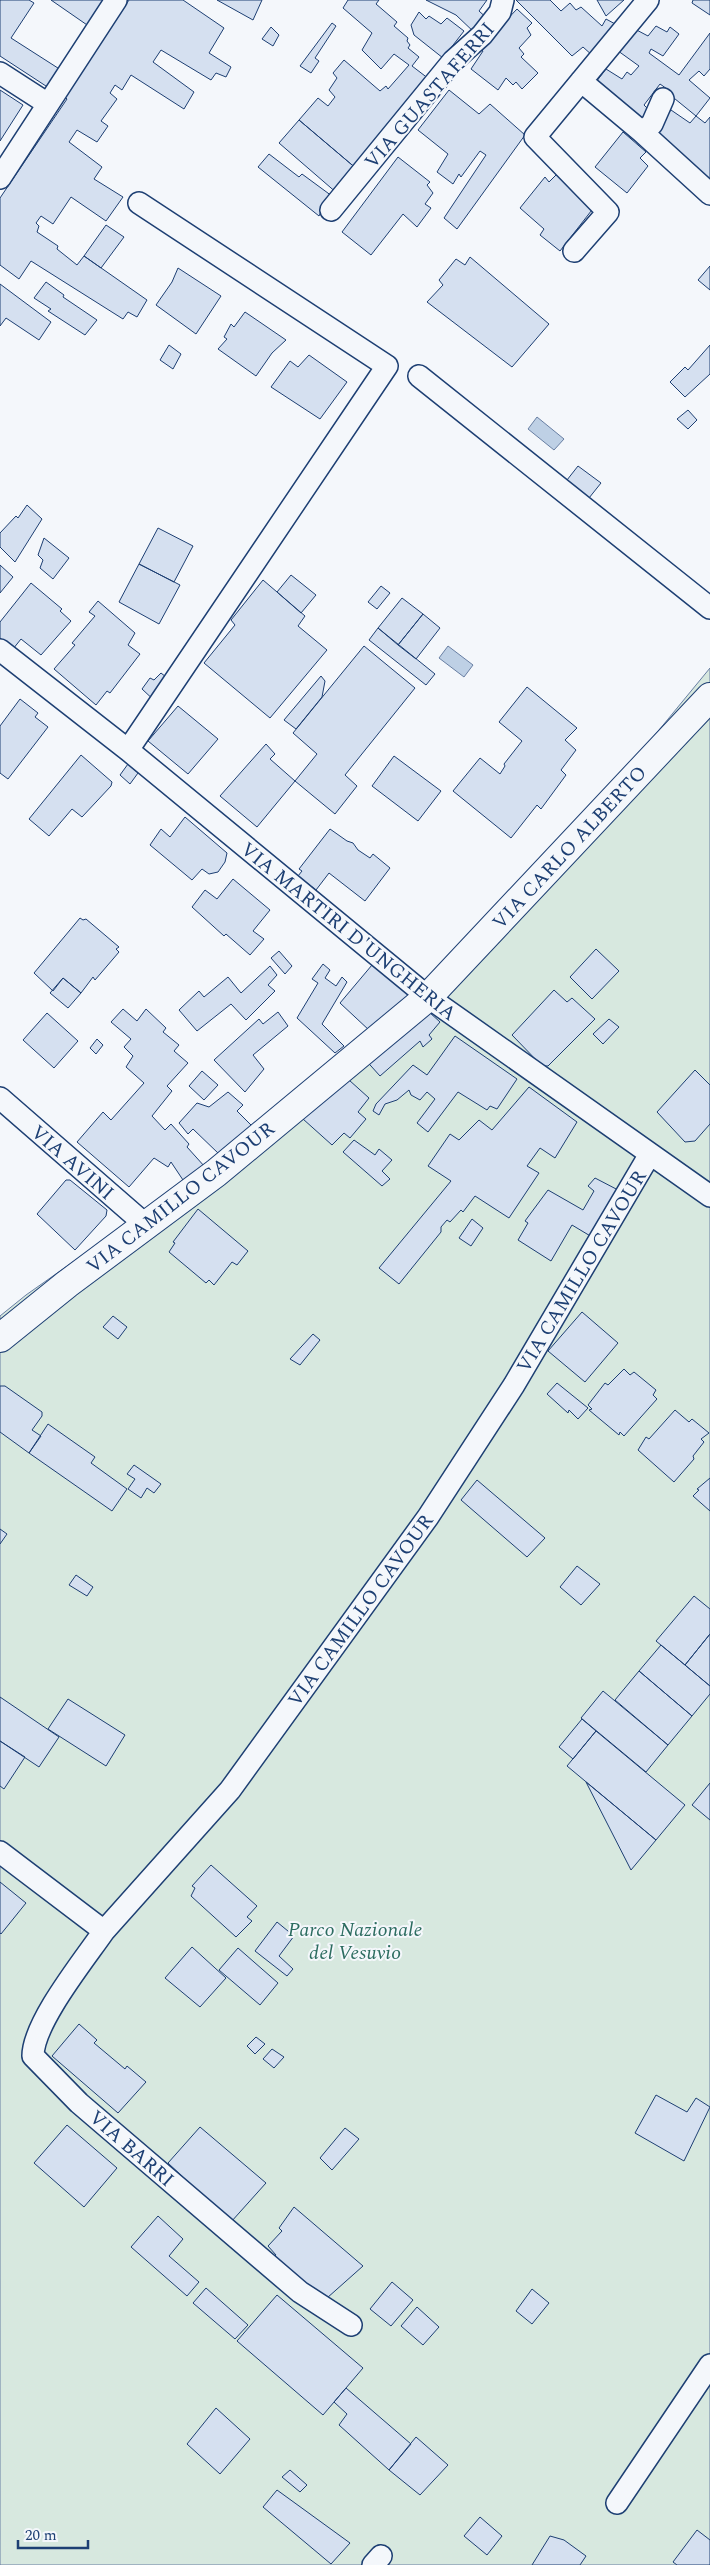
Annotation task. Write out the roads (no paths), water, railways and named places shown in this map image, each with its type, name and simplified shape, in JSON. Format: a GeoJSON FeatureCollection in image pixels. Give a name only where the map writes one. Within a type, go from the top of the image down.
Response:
{"type":"FeatureCollection","features":[{"type":"Feature","properties":{"kind":"street"},"geometry":{"type":"LineString","coordinates":[[0,178],[116,0]]}},
{"type":"Feature","properties":{"kind":"street","name":"VIA GUASTAFERRI"},"geometry":{"type":"LineString","coordinates":[[331,210],[453,61],[482,35],[500,12],[503,0]]}},
{"type":"Feature","properties":{"kind":"street"},"geometry":{"type":"LineString","coordinates":[[574,251],[608,212],[534,137],[648,0]]}},
{"type":"Feature","properties":{"kind":"street"},"geometry":{"type":"LineString","coordinates":[[0,73],[48,104]]}},
{"type":"Feature","properties":{"kind":"street"},"geometry":{"type":"LineString","coordinates":[[581,80],[710,194]]}},
{"type":"Feature","properties":{"kind":"street"},"geometry":{"type":"LineString","coordinates":[[642,132],[652,124],[663,99]]}},
{"type":"Feature","properties":{"kind":"street"},"geometry":{"type":"LineString","coordinates":[[128,750],[387,366],[139,203]]}},
{"type":"Feature","properties":{"kind":"street"},"geometry":{"type":"LineString","coordinates":[[419,376],[710,608]]}},
{"type":"Feature","properties":{"kind":"street","name":"VIA MARTIRI D'UNGHERIA"},"geometry":{"type":"LineString","coordinates":[[0,650],[128,750],[428,998],[710,1196]]}},
{"type":"Feature","properties":{"kind":"street","name":"VIA CARLO ALBERTO"},"geometry":{"type":"LineString","coordinates":[[428,998],[710,697]]}},
{"type":"Feature","properties":{"kind":"street","name":"VIA CAMILLO CAVOUR"},"geometry":{"type":"LineString","coordinates":[[0,1338],[67,1284],[216,1173],[428,998]]}},
{"type":"Feature","properties":{"kind":"street","name":"VIA AVINI"},"geometry":{"type":"LineString","coordinates":[[0,1098],[147,1226]]}},
{"type":"Feature","properties":{"kind":"street","name":"VIA CAMILLO CAVOUR"},"geometry":{"type":"LineString","coordinates":[[104,1931],[230,1790],[428,1518],[514,1385],[650,1154]]}},
{"type":"Feature","properties":{"kind":"street"},"geometry":{"type":"LineString","coordinates":[[0,1852],[104,1931]]}},
{"type":"Feature","properties":{"kind":"street","name":"VIA BARRI"},"geometry":{"type":"LineString","coordinates":[[104,1931],[60,1994],[33,2042],[33,2056],[79,2103],[300,2292],[351,2325]]}},
{"type":"Feature","properties":{"kind":"street"},"geometry":{"type":"LineString","coordinates":[[617,2503],[710,2366]]}},
{"type":"Feature","properties":{"kind":"water"},"geometry":{"type":"Polygon","coordinates":[[[537,417],[564,439],[554,450],[528,429],[537,417]]]}},
{"type":"Feature","properties":{"kind":"water"},"geometry":{"type":"Polygon","coordinates":[[[448,646],[473,665],[464,677],[439,658],[448,646]]]}},
{"type":"Feature","properties":{"kind":"park label","name":"Parco Nazionale del Vesuvio"},"geometry":{"type":"Point","coordinates":[355,1940]}}]}
